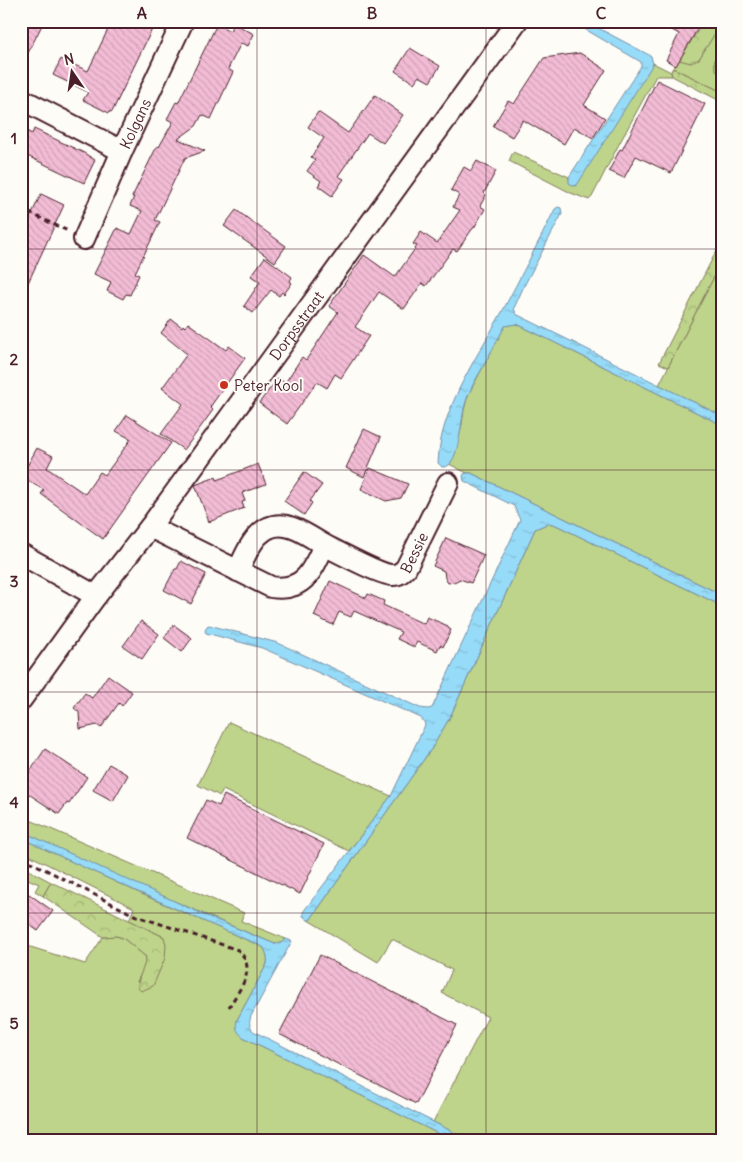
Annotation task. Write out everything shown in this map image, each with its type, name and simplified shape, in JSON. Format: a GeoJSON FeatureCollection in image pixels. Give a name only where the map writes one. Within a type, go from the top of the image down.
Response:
{"type":"FeatureCollection","features":[{"type":"Feature","properties":{"kind":"street","name":"Kolgans"},"geometry":{"type":"LineString","coordinates":[[21,99],[122,151],[183,21]]}},
{"type":"Feature","properties":{"kind":"street","name":"Dorpsstraat"},"geometry":{"type":"LineString","coordinates":[[21,700],[96,596],[150,527],[517,21]]}},
{"type":"Feature","properties":{"kind":"street"},"geometry":{"type":"LineString","coordinates":[[84,239],[122,151]]}},
{"type":"Feature","properties":{"kind":"street","name":"Bessie"},"geometry":{"type":"LineString","coordinates":[[238,571],[252,542],[260,533],[275,526],[283,526],[291,527],[324,545],[386,574],[392,576],[400,573],[406,568],[448,483]]}},
{"type":"Feature","properties":{"kind":"street"},"geometry":{"type":"LineString","coordinates":[[150,527],[272,587],[289,588],[303,580],[309,574],[324,545]]}},
{"type":"Feature","properties":{"kind":"street"},"geometry":{"type":"LineString","coordinates":[[21,554],[96,596]]}},
{"type":"Feature","properties":{"kind":"path"},"geometry":{"type":"LineString","coordinates":[[21,209],[84,239]]}},
{"type":"Feature","properties":{"kind":"path"},"geometry":{"type":"LineString","coordinates":[[21,858],[134,915],[238,950],[244,956],[248,972],[230,1007]]}},
{"type":"Feature","properties":{"kind":"green space"},"geometry":{"type":"Polygon","coordinates":[[[704,21],[722,21],[699,59],[691,63],[679,60],[704,21]]]}},
{"type":"Feature","properties":{"kind":"green space"},"geometry":{"type":"Polygon","coordinates":[[[722,22],[722,49],[715,59],[715,67],[722,76],[722,92],[672,69],[679,60],[699,59],[722,22]]]}},
{"type":"Feature","properties":{"kind":"green space"},"geometry":{"type":"Polygon","coordinates":[[[722,49],[722,76],[716,70],[715,63],[722,49]]]}},
{"type":"Feature","properties":{"kind":"green space"},"geometry":{"type":"Polygon","coordinates":[[[653,63],[671,72],[672,76],[656,76],[589,200],[571,193],[509,161],[513,152],[569,177],[569,180],[653,63]]]}},
{"type":"Feature","properties":{"kind":"green space"},"geometry":{"type":"Polygon","coordinates":[[[672,69],[722,92],[722,102],[672,76],[672,69]]]}},
{"type":"Feature","properties":{"kind":"green space"},"geometry":{"type":"Polygon","coordinates":[[[722,240],[722,261],[668,367],[659,363],[722,240]]]}},
{"type":"Feature","properties":{"kind":"green space"},"geometry":{"type":"Polygon","coordinates":[[[722,261],[722,416],[659,385],[722,261]]]}},
{"type":"Feature","properties":{"kind":"green space"},"geometry":{"type":"Polygon","coordinates":[[[517,324],[722,425],[722,595],[449,464],[455,453],[468,395],[505,326],[517,324]]]}},
{"type":"Feature","properties":{"kind":"green space"},"geometry":{"type":"Polygon","coordinates":[[[549,523],[722,606],[722,1141],[471,1141],[433,1122],[488,1017],[442,993],[452,970],[392,939],[378,962],[308,920],[310,920],[432,748],[450,717],[535,529],[549,523]]]}},
{"type":"Feature","properties":{"kind":"green space"},"geometry":{"type":"Polygon","coordinates":[[[229,722],[391,796],[349,851],[223,790],[220,796],[198,785],[229,722]]]}},
{"type":"Feature","properties":{"kind":"green space"},"geometry":{"type":"Polygon","coordinates":[[[21,816],[244,913],[241,921],[286,939],[281,943],[275,944],[116,875],[21,831],[21,816]]]}},
{"type":"Feature","properties":{"kind":"green space"},"geometry":{"type":"Polygon","coordinates":[[[21,838],[148,897],[263,947],[267,956],[267,964],[237,1020],[243,1037],[453,1141],[21,1141],[21,944],[85,964],[103,937],[116,936],[123,938],[146,957],[145,965],[137,982],[164,937],[129,920],[134,908],[21,851],[21,838]]]}},
{"type":"Feature","properties":{"kind":"green space"},"geometry":{"type":"Polygon","coordinates":[[[21,866],[51,882],[43,896],[35,891],[39,884],[21,876],[21,866]]]}},
{"type":"Feature","properties":{"kind":"green space"},"geometry":{"type":"Polygon","coordinates":[[[51,882],[164,937],[166,945],[165,958],[153,986],[141,991],[138,988],[146,957],[123,938],[116,936],[103,937],[43,896],[51,882]]]}},
{"type":"Feature","properties":{"kind":"water"},"geometry":{"type":"Polygon","coordinates":[[[571,21],[585,21],[651,56],[653,64],[577,185],[574,186],[569,183],[569,177],[641,66],[641,62],[571,21]]]}},
{"type":"Feature","properties":{"kind":"water"},"geometry":{"type":"Polygon","coordinates":[[[561,208],[562,214],[524,286],[514,308],[516,314],[722,416],[722,425],[517,324],[505,326],[474,382],[465,403],[455,454],[449,465],[442,467],[438,463],[442,433],[464,379],[502,312],[555,209],[561,208]]]}},
{"type":"Feature","properties":{"kind":"water"},"geometry":{"type":"Polygon","coordinates":[[[471,473],[722,595],[722,606],[556,525],[549,523],[535,529],[450,717],[432,748],[310,920],[308,920],[303,916],[303,912],[391,796],[425,725],[424,722],[421,718],[262,648],[206,633],[205,631],[209,625],[278,643],[420,708],[432,708],[520,520],[514,506],[464,481],[463,476],[471,473]]]}},
{"type":"Feature","properties":{"kind":"water"},"geometry":{"type":"Polygon","coordinates":[[[21,831],[207,916],[275,944],[281,943],[286,939],[292,941],[251,1016],[250,1024],[253,1031],[471,1141],[453,1141],[243,1037],[237,1030],[237,1020],[267,964],[267,956],[263,947],[21,838],[21,831]]]}},
{"type":"Feature","properties":{"kind":"building"},"geometry":{"type":"Polygon","coordinates":[[[21,21],[44,21],[21,67],[21,21]]]}},
{"type":"Feature","properties":{"kind":"building"},"geometry":{"type":"Polygon","coordinates":[[[112,21],[156,21],[112,112],[110,111],[109,113],[83,100],[88,92],[53,75],[61,59],[88,71],[112,21]]]}},
{"type":"Feature","properties":{"kind":"building"},"geometry":{"type":"Polygon","coordinates":[[[656,21],[702,21],[676,66],[666,60],[679,34],[656,21]]]}},
{"type":"Feature","properties":{"kind":"building"},"geometry":{"type":"Polygon","coordinates":[[[233,23],[254,34],[248,46],[241,43],[228,69],[233,72],[211,119],[202,115],[196,126],[178,139],[205,151],[185,158],[155,220],[160,222],[135,273],[139,275],[130,295],[126,294],[123,299],[107,291],[111,282],[94,274],[117,228],[131,234],[142,211],[130,206],[134,197],[132,197],[157,146],[159,147],[173,122],[167,119],[176,102],[178,103],[217,24],[230,31],[233,23]]]}},
{"type":"Feature","properties":{"kind":"building"},"geometry":{"type":"Polygon","coordinates":[[[410,48],[440,66],[430,82],[419,76],[414,83],[395,71],[410,48]]]}},
{"type":"Feature","properties":{"kind":"building"},"geometry":{"type":"Polygon","coordinates":[[[580,53],[606,70],[584,105],[605,118],[593,138],[574,127],[564,144],[523,120],[512,137],[493,126],[508,101],[514,104],[544,58],[580,53]]]}},
{"type":"Feature","properties":{"kind":"building"},"geometry":{"type":"Polygon","coordinates":[[[657,80],[705,104],[671,173],[636,156],[624,178],[609,171],[620,149],[622,150],[657,80]]]}},
{"type":"Feature","properties":{"kind":"building"},"geometry":{"type":"Polygon","coordinates":[[[375,95],[403,115],[383,143],[368,133],[338,176],[344,179],[332,196],[318,186],[321,181],[307,171],[315,160],[311,157],[324,138],[308,127],[318,112],[348,133],[375,95]]]}},
{"type":"Feature","properties":{"kind":"building"},"geometry":{"type":"Polygon","coordinates":[[[21,128],[32,134],[34,129],[95,160],[84,183],[21,153],[21,128]]]}},
{"type":"Feature","properties":{"kind":"building"},"geometry":{"type":"Polygon","coordinates":[[[477,161],[496,171],[484,193],[486,195],[480,206],[485,209],[457,251],[453,249],[426,286],[422,283],[404,309],[379,292],[355,327],[369,336],[341,378],[335,374],[327,388],[317,382],[287,424],[259,403],[278,378],[285,383],[302,357],[306,360],[338,312],[329,306],[364,255],[395,277],[417,246],[413,244],[421,232],[437,243],[460,210],[453,207],[459,195],[451,190],[464,167],[471,171],[477,161]]]}},
{"type":"Feature","properties":{"kind":"building"},"geometry":{"type":"Polygon","coordinates":[[[41,194],[64,205],[21,298],[21,237],[41,194]]]}},
{"type":"Feature","properties":{"kind":"building"},"geometry":{"type":"Polygon","coordinates":[[[236,210],[286,246],[275,262],[224,226],[236,210]]]}},
{"type":"Feature","properties":{"kind":"building"},"geometry":{"type":"Polygon","coordinates":[[[265,257],[292,277],[290,281],[292,283],[284,294],[282,292],[279,296],[271,290],[253,313],[244,306],[260,282],[251,276],[265,257]]]}},
{"type":"Feature","properties":{"kind":"building"},"geometry":{"type":"Polygon","coordinates":[[[171,319],[182,327],[183,325],[185,327],[188,323],[226,350],[229,346],[245,358],[210,407],[213,410],[184,450],[161,434],[183,404],[162,388],[187,354],[161,333],[171,319]]]}},
{"type":"Feature","properties":{"kind":"building"},"geometry":{"type":"Polygon","coordinates":[[[127,415],[171,443],[103,539],[41,494],[44,490],[21,477],[37,448],[53,456],[47,468],[85,494],[100,472],[105,475],[131,439],[116,431],[127,415]]]}},
{"type":"Feature","properties":{"kind":"building"},"geometry":{"type":"Polygon","coordinates":[[[364,429],[381,437],[364,477],[346,468],[364,429]]]}},
{"type":"Feature","properties":{"kind":"building"},"geometry":{"type":"Polygon","coordinates":[[[258,464],[266,484],[242,493],[245,501],[242,502],[244,508],[209,522],[195,485],[216,477],[217,480],[258,464]]]}},
{"type":"Feature","properties":{"kind":"building"},"geometry":{"type":"Polygon","coordinates":[[[370,468],[408,484],[401,498],[386,501],[361,489],[370,468]]]}},
{"type":"Feature","properties":{"kind":"building"},"geometry":{"type":"Polygon","coordinates":[[[304,472],[322,485],[310,501],[312,503],[304,515],[284,501],[304,472]]]}},
{"type":"Feature","properties":{"kind":"building"},"geometry":{"type":"Polygon","coordinates":[[[446,538],[484,555],[471,583],[460,579],[448,583],[444,571],[433,566],[446,538]]]}},
{"type":"Feature","properties":{"kind":"building"},"geometry":{"type":"Polygon","coordinates":[[[181,561],[206,574],[191,604],[164,590],[181,561]]]}},
{"type":"Feature","properties":{"kind":"building"},"geometry":{"type":"Polygon","coordinates":[[[330,581],[366,598],[368,594],[384,601],[383,605],[424,624],[427,617],[448,626],[451,630],[443,647],[440,645],[437,651],[417,642],[414,647],[397,639],[401,632],[354,611],[351,617],[339,612],[333,625],[314,616],[330,581]]]}},
{"type":"Feature","properties":{"kind":"building"},"geometry":{"type":"Polygon","coordinates":[[[141,621],[159,634],[142,659],[123,646],[141,621]]]}},
{"type":"Feature","properties":{"kind":"building"},"geometry":{"type":"Polygon","coordinates":[[[174,625],[192,638],[182,652],[164,638],[174,625]]]}},
{"type":"Feature","properties":{"kind":"building"},"geometry":{"type":"Polygon","coordinates":[[[108,675],[132,692],[122,706],[119,703],[101,728],[97,725],[80,729],[79,712],[74,708],[85,693],[92,698],[108,675]]]}},
{"type":"Feature","properties":{"kind":"building"},"geometry":{"type":"Polygon","coordinates":[[[45,749],[87,777],[69,804],[67,803],[59,814],[21,789],[21,785],[45,749]]]}},
{"type":"Feature","properties":{"kind":"building"},"geometry":{"type":"Polygon","coordinates":[[[109,764],[128,775],[113,801],[93,790],[109,764]]]}},
{"type":"Feature","properties":{"kind":"building"},"geometry":{"type":"Polygon","coordinates":[[[224,795],[324,844],[300,894],[187,838],[206,800],[219,806],[224,795]]]}},
{"type":"Feature","properties":{"kind":"building"},"geometry":{"type":"Polygon","coordinates":[[[29,894],[53,911],[38,931],[21,919],[21,904],[29,894]]]}},
{"type":"Feature","properties":{"kind":"building"},"geometry":{"type":"Polygon","coordinates":[[[320,955],[457,1025],[416,1104],[279,1034],[320,955]]]}},
{"type":"Feature","properties":{"kind":"place","name":"Peter Kool"},"geometry":{"type":"Point","coordinates":[224,385]}}]}
